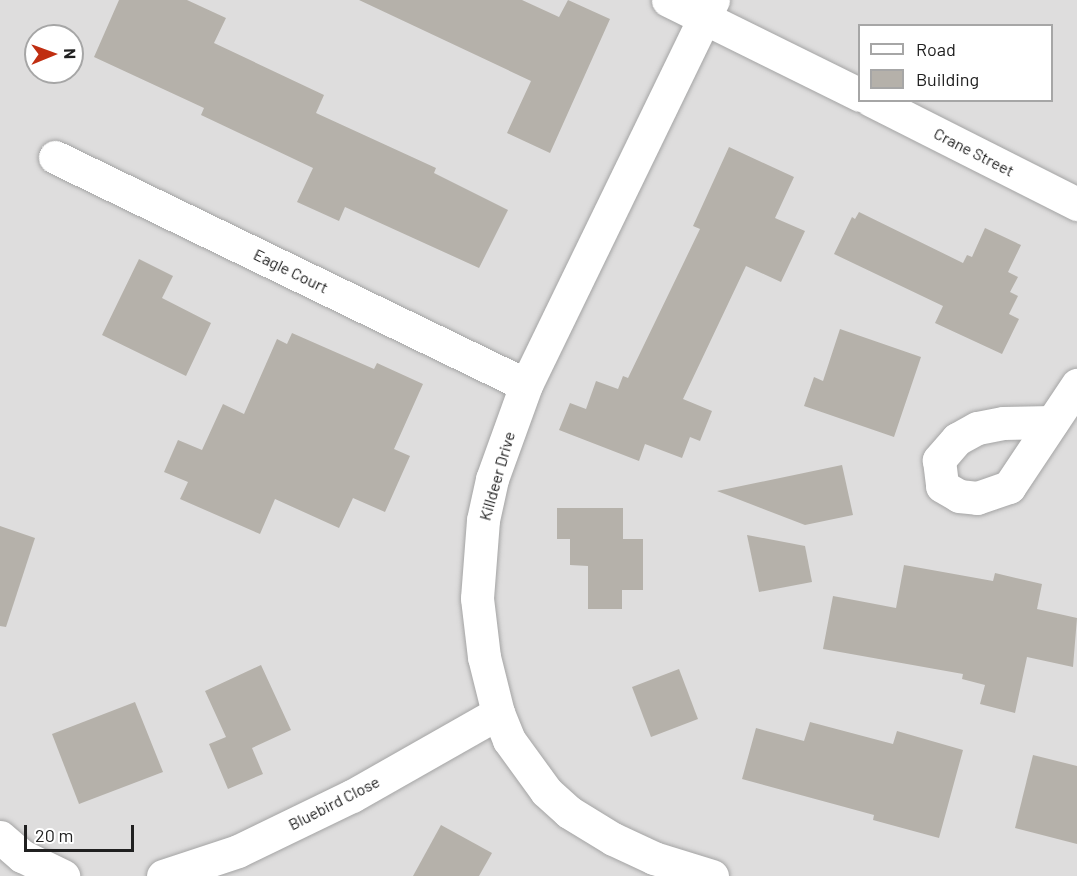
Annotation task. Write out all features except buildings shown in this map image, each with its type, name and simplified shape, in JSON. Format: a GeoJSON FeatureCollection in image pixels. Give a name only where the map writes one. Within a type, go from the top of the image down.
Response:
{"type":"FeatureCollection","features":[{"type":"Feature","properties":{"kind":"street"},"geometry":{"type":"LineString","coordinates":[[668,0],[709,9],[858,94]]}},
{"type":"Feature","properties":{"kind":"street","name":"Killdeer Drive"},"geometry":{"type":"LineString","coordinates":[[709,9],[526,385],[492,478],[478,559],[477,598],[483,645],[498,713],[528,770],[569,812],[613,839],[654,858],[712,876]]}},
{"type":"Feature","properties":{"kind":"street","name":"Crane Street"},"geometry":{"type":"LineString","coordinates":[[875,102],[1077,204]]}},
{"type":"Feature","properties":{"kind":"street","name":"Eagle Court"},"geometry":{"type":"LineString","coordinates":[[55,157],[526,385]]}},
{"type":"Feature","properties":{"kind":"street"},"geometry":{"type":"LineString","coordinates":[[1052,422],[1077,385]]}},
{"type":"Feature","properties":{"kind":"street","name":"Bluebird Close"},"geometry":{"type":"LineString","coordinates":[[163,876],[238,851],[342,801],[498,713]]}},
{"type":"Feature","properties":{"kind":"street"},"geometry":{"type":"LineString","coordinates":[[0,837],[22,856],[63,876]]}},
{"type":"Feature","properties":{"kind":"shaded area"},"geometry":{"type":"Polygon","coordinates":[[[0,0],[1077,0],[1077,876],[0,876],[0,0]]]}}]}
